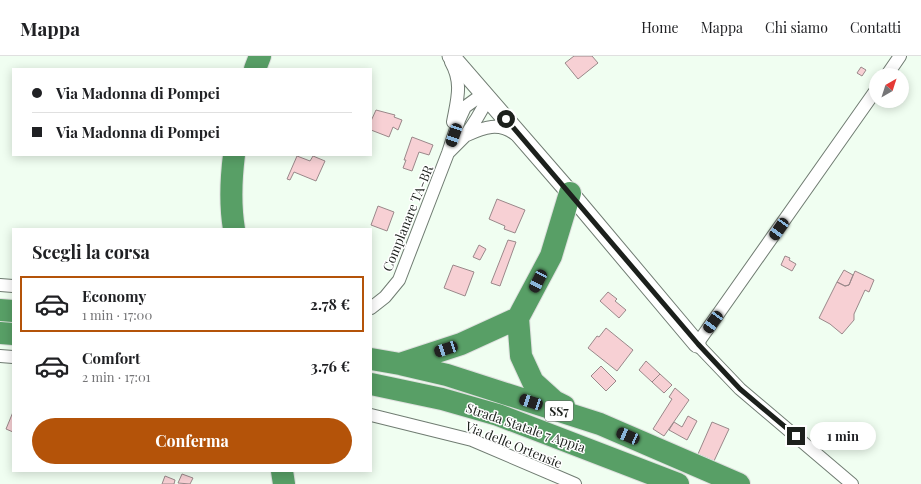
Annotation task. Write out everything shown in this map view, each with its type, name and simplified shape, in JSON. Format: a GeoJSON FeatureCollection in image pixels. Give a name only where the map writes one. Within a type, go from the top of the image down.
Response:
{"type":"FeatureCollection","features":[{"type":"Feature","properties":{"kind":"highway"},"geometry":{"type":"LineString","coordinates":[[255,68],[260,56]]}},
{"type":"Feature","properties":{"kind":"highway"},"geometry":{"type":"LineString","coordinates":[[234,156],[232,176],[234,224]]}},
{"type":"Feature","properties":{"kind":"highway"},"geometry":{"type":"LineString","coordinates":[[570,193],[551,256],[518,318],[521,356],[532,382],[554,401],[600,424]]}},
{"type":"Feature","properties":{"kind":"highway"},"geometry":{"type":"LineString","coordinates":[[0,310],[12,311]]}},
{"type":"Feature","properties":{"kind":"highway"},"geometry":{"type":"LineString","coordinates":[[400,364],[461,344],[518,318]]}},
{"type":"Feature","properties":{"kind":"highway"},"geometry":{"type":"LineString","coordinates":[[0,333],[12,334]]}},
{"type":"Feature","properties":{"kind":"highway","name":"Strada Statale 7 Appia"},"geometry":{"type":"LineString","coordinates":[[372,359],[447,375],[600,424],[739,484]]}},
{"type":"Feature","properties":{"kind":"highway","name":"Strada Statale 7 Appia"},"geometry":{"type":"LineString","coordinates":[[372,384],[449,401],[498,415],[678,484]]}},
{"type":"Feature","properties":{"kind":"highway"},"geometry":{"type":"LineString","coordinates":[[558,437],[616,466],[658,484]]}},
{"type":"Feature","properties":{"kind":"highway"},"geometry":{"type":"LineString","coordinates":[[282,472],[284,484]]}},
{"type":"Feature","properties":{"kind":"street"},"geometry":{"type":"LineString","coordinates":[[449,56],[570,193],[698,344],[740,389],[852,484]]}},
{"type":"Feature","properties":{"kind":"street"},"geometry":{"type":"LineString","coordinates":[[448,153],[459,85],[456,71],[449,56]]}},
{"type":"Feature","properties":{"kind":"street"},"geometry":{"type":"LineString","coordinates":[[892,68],[900,56]]}},
{"type":"Feature","properties":{"kind":"street"},"geometry":{"type":"LineString","coordinates":[[448,153],[465,107],[476,99],[488,99]]}},
{"type":"Feature","properties":{"kind":"street"},"geometry":{"type":"LineString","coordinates":[[448,153],[466,135],[488,99]]}},
{"type":"Feature","properties":{"kind":"street"},"geometry":{"type":"LineString","coordinates":[[698,344],[869,100]]}},
{"type":"Feature","properties":{"kind":"street"},"geometry":{"type":"LineString","coordinates":[[466,135],[481,129],[498,127],[508,128],[524,140]]}},
{"type":"Feature","properties":{"kind":"street","name":"Complanare TA-BR"},"geometry":{"type":"LineString","coordinates":[[372,307],[385,297],[399,280],[448,153]]}},
{"type":"Feature","properties":{"kind":"street"},"geometry":{"type":"LineString","coordinates":[[0,285],[12,286]]}},
{"type":"Feature","properties":{"kind":"street"},"geometry":{"type":"LineString","coordinates":[[0,356],[12,357]]}},
{"type":"Feature","properties":{"kind":"street","name":"Via delle Ortensie"},"geometry":{"type":"LineString","coordinates":[[372,415],[472,440],[575,484]]}},
{"type":"Feature","properties":{"kind":"building"},"geometry":{"type":"Polygon","coordinates":[[[574,56],[592,56],[598,63],[578,79],[565,63],[574,56]]]}},
{"type":"Feature","properties":{"kind":"building"},"geometry":{"type":"Polygon","coordinates":[[[861,67],[866,70],[862,76],[857,73],[861,67]]]}},
{"type":"Feature","properties":{"kind":"building"},"geometry":{"type":"Polygon","coordinates":[[[376,110],[395,115],[394,117],[402,120],[398,130],[393,127],[389,137],[372,130],[372,119],[376,110]]]}},
{"type":"Feature","properties":{"kind":"building"},"geometry":{"type":"Polygon","coordinates":[[[412,137],[433,145],[429,155],[419,152],[412,171],[403,168],[406,160],[404,160],[412,137]]]}},
{"type":"Feature","properties":{"kind":"building"},"geometry":{"type":"Polygon","coordinates":[[[297,156],[310,161],[313,156],[325,161],[316,181],[294,172],[290,180],[287,179],[297,156]]]}},
{"type":"Feature","properties":{"kind":"building"},"geometry":{"type":"Polygon","coordinates":[[[497,199],[525,210],[515,233],[504,229],[505,226],[489,219],[497,199]]]}},
{"type":"Feature","properties":{"kind":"building"},"geometry":{"type":"Polygon","coordinates":[[[378,206],[394,212],[387,231],[371,225],[378,206]]]}},
{"type":"Feature","properties":{"kind":"building"},"geometry":{"type":"Polygon","coordinates":[[[508,240],[516,242],[500,286],[491,283],[508,240]]]}},
{"type":"Feature","properties":{"kind":"building"},"geometry":{"type":"Polygon","coordinates":[[[479,245],[486,249],[480,260],[473,257],[479,245]]]}},
{"type":"Feature","properties":{"kind":"building"},"geometry":{"type":"Polygon","coordinates":[[[785,256],[790,258],[789,260],[796,264],[792,271],[781,265],[785,256]]]}},
{"type":"Feature","properties":{"kind":"building"},"geometry":{"type":"Polygon","coordinates":[[[453,265],[474,272],[465,296],[444,288],[453,265]]]}},
{"type":"Feature","properties":{"kind":"building"},"geometry":{"type":"Polygon","coordinates":[[[844,270],[853,275],[849,285],[845,286],[837,282],[844,270]]]}},
{"type":"Feature","properties":{"kind":"building"},"geometry":{"type":"Polygon","coordinates":[[[855,271],[874,280],[869,292],[865,290],[854,314],[854,320],[842,334],[830,324],[819,318],[837,282],[845,286],[849,285],[855,271]]]}},
{"type":"Feature","properties":{"kind":"building"},"geometry":{"type":"Polygon","coordinates":[[[608,292],[617,299],[615,301],[626,310],[619,318],[600,301],[608,292]]]}},
{"type":"Feature","properties":{"kind":"building"},"geometry":{"type":"Polygon","coordinates":[[[606,328],[633,350],[617,371],[588,348],[597,336],[599,337],[606,328]]]}},
{"type":"Feature","properties":{"kind":"building"},"geometry":{"type":"Polygon","coordinates":[[[646,361],[660,374],[652,382],[639,370],[646,361]]]}},
{"type":"Feature","properties":{"kind":"building"},"geometry":{"type":"Polygon","coordinates":[[[601,366],[616,381],[606,391],[591,376],[601,366]]]}},
{"type":"Feature","properties":{"kind":"building"},"geometry":{"type":"Polygon","coordinates":[[[660,374],[672,385],[664,393],[652,382],[660,374]]]}},
{"type":"Feature","properties":{"kind":"building"},"geometry":{"type":"Polygon","coordinates":[[[675,388],[689,400],[664,436],[653,429],[672,399],[669,397],[675,388]]]}},
{"type":"Feature","properties":{"kind":"building"},"geometry":{"type":"Polygon","coordinates":[[[12,414],[12,432],[6,429],[12,414]]]}},
{"type":"Feature","properties":{"kind":"building"},"geometry":{"type":"Polygon","coordinates":[[[688,416],[697,421],[687,440],[669,430],[674,422],[682,427],[688,416]]]}},
{"type":"Feature","properties":{"kind":"building"},"geometry":{"type":"Polygon","coordinates":[[[712,422],[729,429],[714,461],[698,454],[712,422]]]}},
{"type":"Feature","properties":{"kind":"building"},"geometry":{"type":"Polygon","coordinates":[[[182,474],[193,478],[190,484],[178,483],[182,474]]]}},
{"type":"Feature","properties":{"kind":"building"},"geometry":{"type":"Polygon","coordinates":[[[165,476],[175,480],[174,484],[162,484],[165,476]]]}},
{"type":"Feature","properties":{"kind":"route"},"geometry":{"type":"LineString","coordinates":[[506,119],[698,344],[740,389],[796,436]]}}]}
